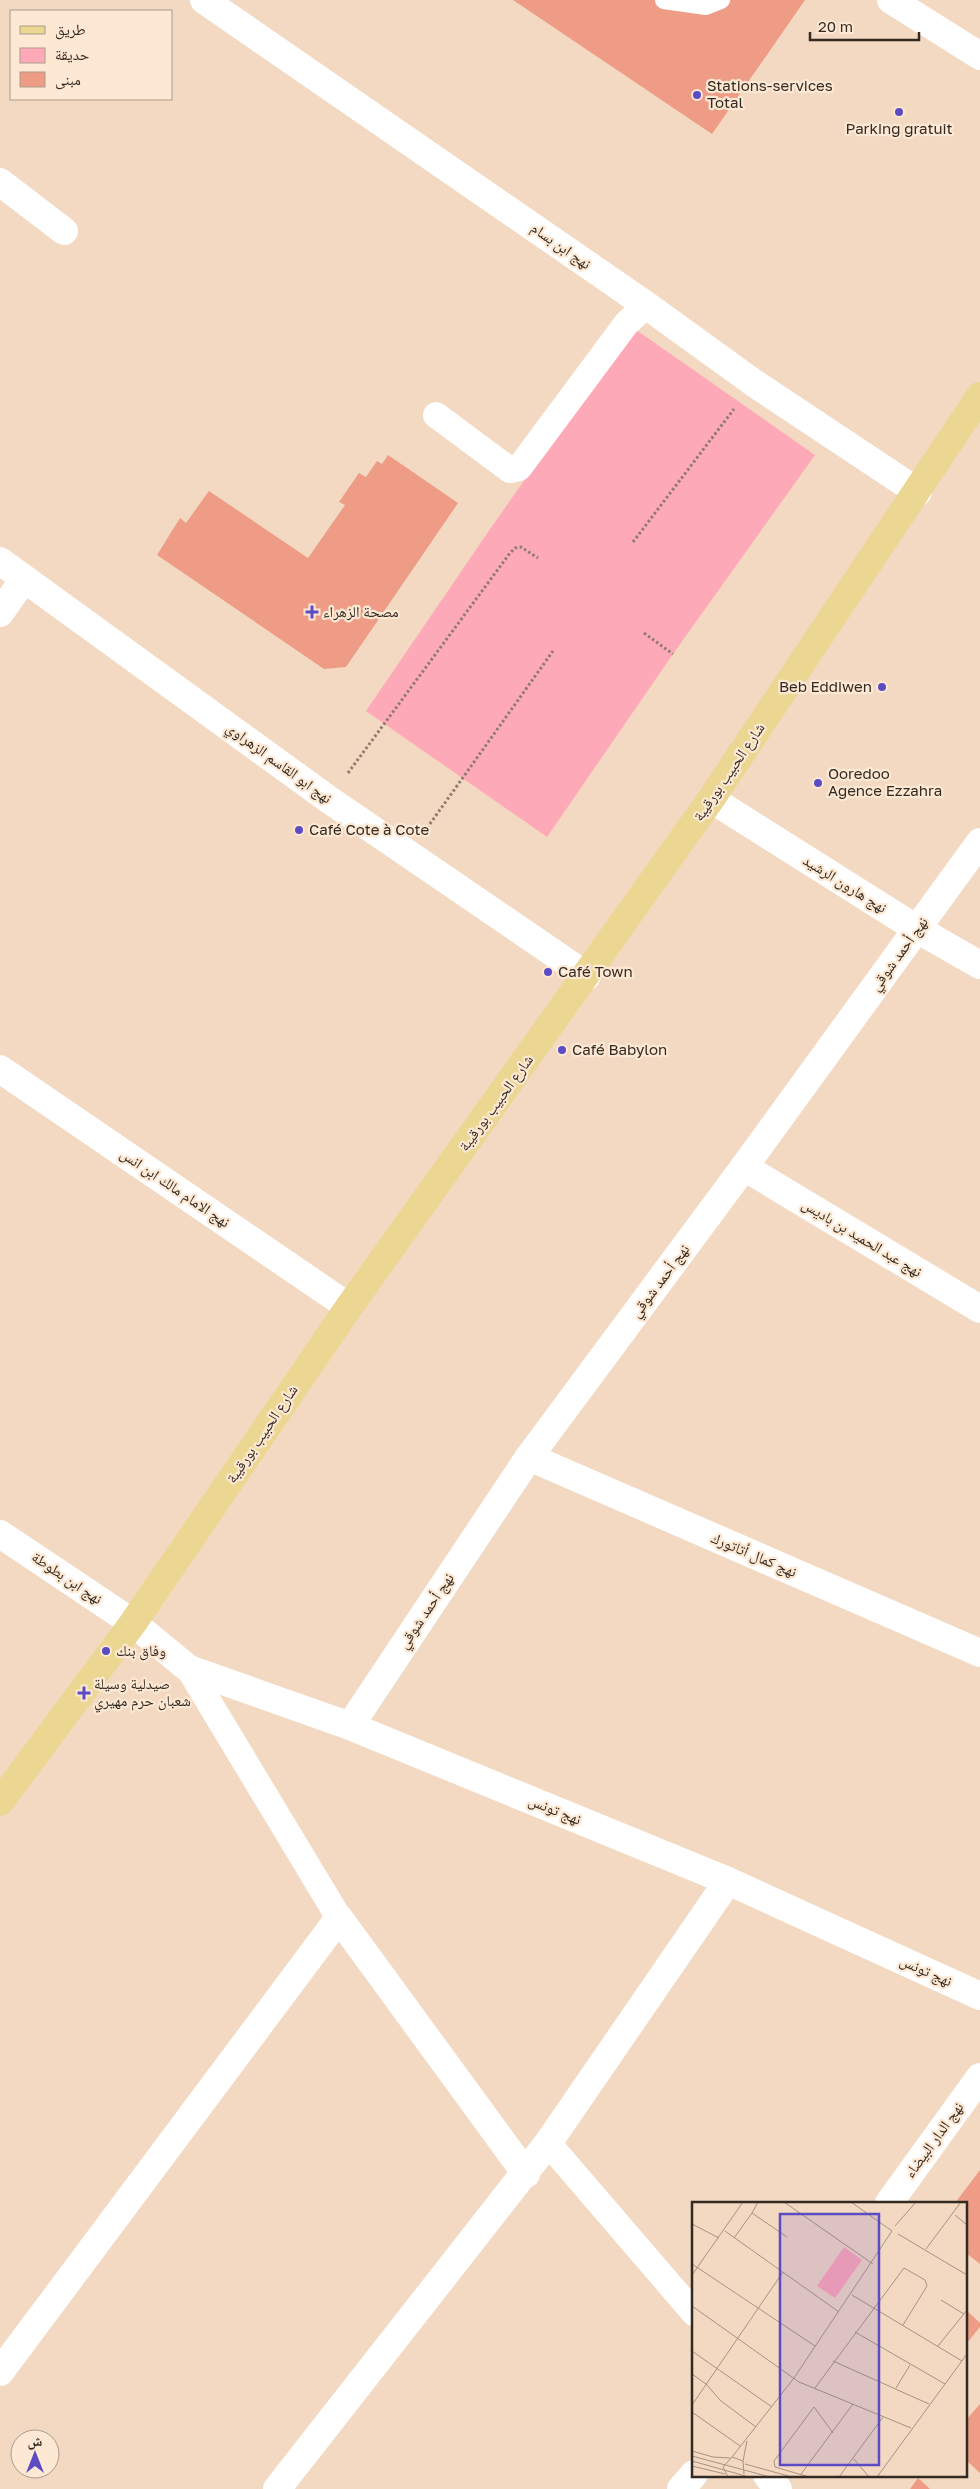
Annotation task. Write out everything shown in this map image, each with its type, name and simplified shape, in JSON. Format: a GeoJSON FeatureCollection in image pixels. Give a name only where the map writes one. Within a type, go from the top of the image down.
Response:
{"type":"FeatureCollection","features":[{"type":"Feature","properties":{"kind":"main road","name":"شارع الحبيب بورقيبة"},"geometry":{"type":"LineString","coordinates":[[0,1802],[133,1623],[349,1307],[587,976],[711,799],[918,492],[980,396]]}},
{"type":"Feature","properties":{"kind":"street","name":"نهج ابن بسام"},"geometry":{"type":"LineString","coordinates":[[204,0],[646,305],[754,383],[918,492]]}},
{"type":"Feature","properties":{"kind":"street"},"geometry":{"type":"LineString","coordinates":[[891,0],[980,56]]}},
{"type":"Feature","properties":{"kind":"street"},"geometry":{"type":"LineString","coordinates":[[0,182],[64,230]]}},
{"type":"Feature","properties":{"kind":"street"},"geometry":{"type":"LineString","coordinates":[[436,415],[510,470],[519,468],[626,324],[646,305]]}},
{"type":"Feature","properties":{"kind":"street","name":"نهج ابو القاسم الزهراوي"},"geometry":{"type":"LineString","coordinates":[[0,561],[328,799],[587,976]]}},
{"type":"Feature","properties":{"kind":"street"},"geometry":{"type":"LineString","coordinates":[[0,613],[24,579]]}},
{"type":"Feature","properties":{"kind":"street","name":"نهج هارون الرشيد"},"geometry":{"type":"LineString","coordinates":[[711,799],[917,929],[980,965]]}},
{"type":"Feature","properties":{"kind":"street","name":"نهج أحمد شوقي"},"geometry":{"type":"LineString","coordinates":[[350,1726],[529,1457],[980,842]]}},
{"type":"Feature","properties":{"kind":"street","name":"نهج الامام مالك ابن انس"},"geometry":{"type":"LineString","coordinates":[[0,1069],[349,1307]]}},
{"type":"Feature","properties":{"kind":"street","name":"نهج عبد الحميد بن باديس"},"geometry":{"type":"LineString","coordinates":[[744,1166],[980,1309]]}},
{"type":"Feature","properties":{"kind":"street","name":"نهج كمال أتاتورك"},"geometry":{"type":"LineString","coordinates":[[529,1457],[980,1653]]}},
{"type":"Feature","properties":{"kind":"street","name":"نهج ابن بطوطة"},"geometry":{"type":"LineString","coordinates":[[0,1534],[133,1623]]}},
{"type":"Feature","properties":{"kind":"street","name":"نهج تونس"},"geometry":{"type":"LineString","coordinates":[[133,1623],[189,1669],[350,1726],[728,1881],[980,1996]]}},
{"type":"Feature","properties":{"kind":"street"},"geometry":{"type":"LineString","coordinates":[[189,1669],[339,1918],[526,2174]]}},
{"type":"Feature","properties":{"kind":"street"},"geometry":{"type":"LineString","coordinates":[[277,2489],[526,2174],[728,1881]]}},
{"type":"Feature","properties":{"kind":"street"},"geometry":{"type":"LineString","coordinates":[[0,2372],[339,1918]]}},
{"type":"Feature","properties":{"kind":"street","name":"نهج الدار البيضاء"},"geometry":{"type":"LineString","coordinates":[[890,2202],[980,2077]]}},
{"type":"Feature","properties":{"kind":"street"},"geometry":{"type":"LineString","coordinates":[[548,2143],[692,2311]]}},
{"type":"Feature","properties":{"kind":"street"},"geometry":{"type":"LineString","coordinates":[[681,2489],[692,2476]]}},
{"type":"Feature","properties":{"kind":"street"},"geometry":{"type":"LineString","coordinates":[[768,2476],[778,2489]]}},
{"type":"Feature","properties":{"kind":"lane"},"geometry":{"type":"LineString","coordinates":[[664,0],[706,6],[721,0]]}},
{"type":"Feature","properties":{"kind":"path"},"geometry":{"type":"LineString","coordinates":[[633,542],[754,383]]}},
{"type":"Feature","properties":{"kind":"path"},"geometry":{"type":"LineString","coordinates":[[328,799],[510,553],[515,548],[521,547],[538,558]]}},
{"type":"Feature","properties":{"kind":"path"},"geometry":{"type":"LineString","coordinates":[[644,633],[673,654]]}},
{"type":"Feature","properties":{"kind":"path"},"geometry":{"type":"LineString","coordinates":[[408,855],[553,651]]}},
{"type":"Feature","properties":{"kind":"green space"},"geometry":{"type":"Polygon","coordinates":[[[632,327],[815,455],[673,654],[547,837],[366,711],[488,532],[632,327]]]}},
{"type":"Feature","properties":{"kind":"building","name":"Stations-services Total"},"geometry":{"type":"Polygon","coordinates":[[[513,0],[805,0],[712,134],[513,0]]]}},
{"type":"Feature","properties":{"kind":"building","name":"مصحة الزهراء"},"geometry":{"type":"Polygon","coordinates":[[[388,455],[458,503],[346,667],[324,669],[157,555],[180,518],[186,523],[209,491],[308,558],[345,505],[339,502],[359,473],[366,477],[377,461],[382,464],[388,455]]]}},
{"type":"Feature","properties":{"kind":"building"},"geometry":{"type":"Polygon","coordinates":[[[980,2170],[980,2264],[968,2255],[968,2202],[956,2202],[980,2170]]]}},
{"type":"Feature","properties":{"kind":"building"},"geometry":{"type":"Polygon","coordinates":[[[968,2312],[980,2323],[980,2327],[968,2342],[968,2312]]]}},
{"type":"Feature","properties":{"kind":"building"},"geometry":{"type":"Polygon","coordinates":[[[980,2404],[980,2473],[968,2462],[968,2418],[980,2404]]]}},
{"type":"Feature","properties":{"kind":"building"},"geometry":{"type":"Polygon","coordinates":[[[918,2478],[930,2489],[910,2489],[918,2478]]]}},
{"type":"Feature","properties":{"kind":"place","name":"Stations-services Total"},"geometry":{"type":"Point","coordinates":[697,95]}},
{"type":"Feature","properties":{"kind":"place","name":"Parking gratuit"},"geometry":{"type":"Point","coordinates":[899,112]}},
{"type":"Feature","properties":{"kind":"place","name":"مصحة الزهراء"},"geometry":{"type":"Point","coordinates":[312,612]}},
{"type":"Feature","properties":{"kind":"place","name":"Beb Eddiwen"},"geometry":{"type":"Point","coordinates":[882,687]}},
{"type":"Feature","properties":{"kind":"place","name":"Ooredoo Agence Ezzahra"},"geometry":{"type":"Point","coordinates":[818,783]}},
{"type":"Feature","properties":{"kind":"place","name":"Café Cote à Cote"},"geometry":{"type":"Point","coordinates":[299,830]}},
{"type":"Feature","properties":{"kind":"place","name":"Café Town"},"geometry":{"type":"Point","coordinates":[548,972]}},
{"type":"Feature","properties":{"kind":"place","name":"Café Babylon"},"geometry":{"type":"Point","coordinates":[562,1050]}},
{"type":"Feature","properties":{"kind":"place","name":"وفاق بنك"},"geometry":{"type":"Point","coordinates":[106,1651]}},
{"type":"Feature","properties":{"kind":"place","name":"صيدلية وسيلة شعبان حرم مهيري"},"geometry":{"type":"Point","coordinates":[84,1693]}}]}
